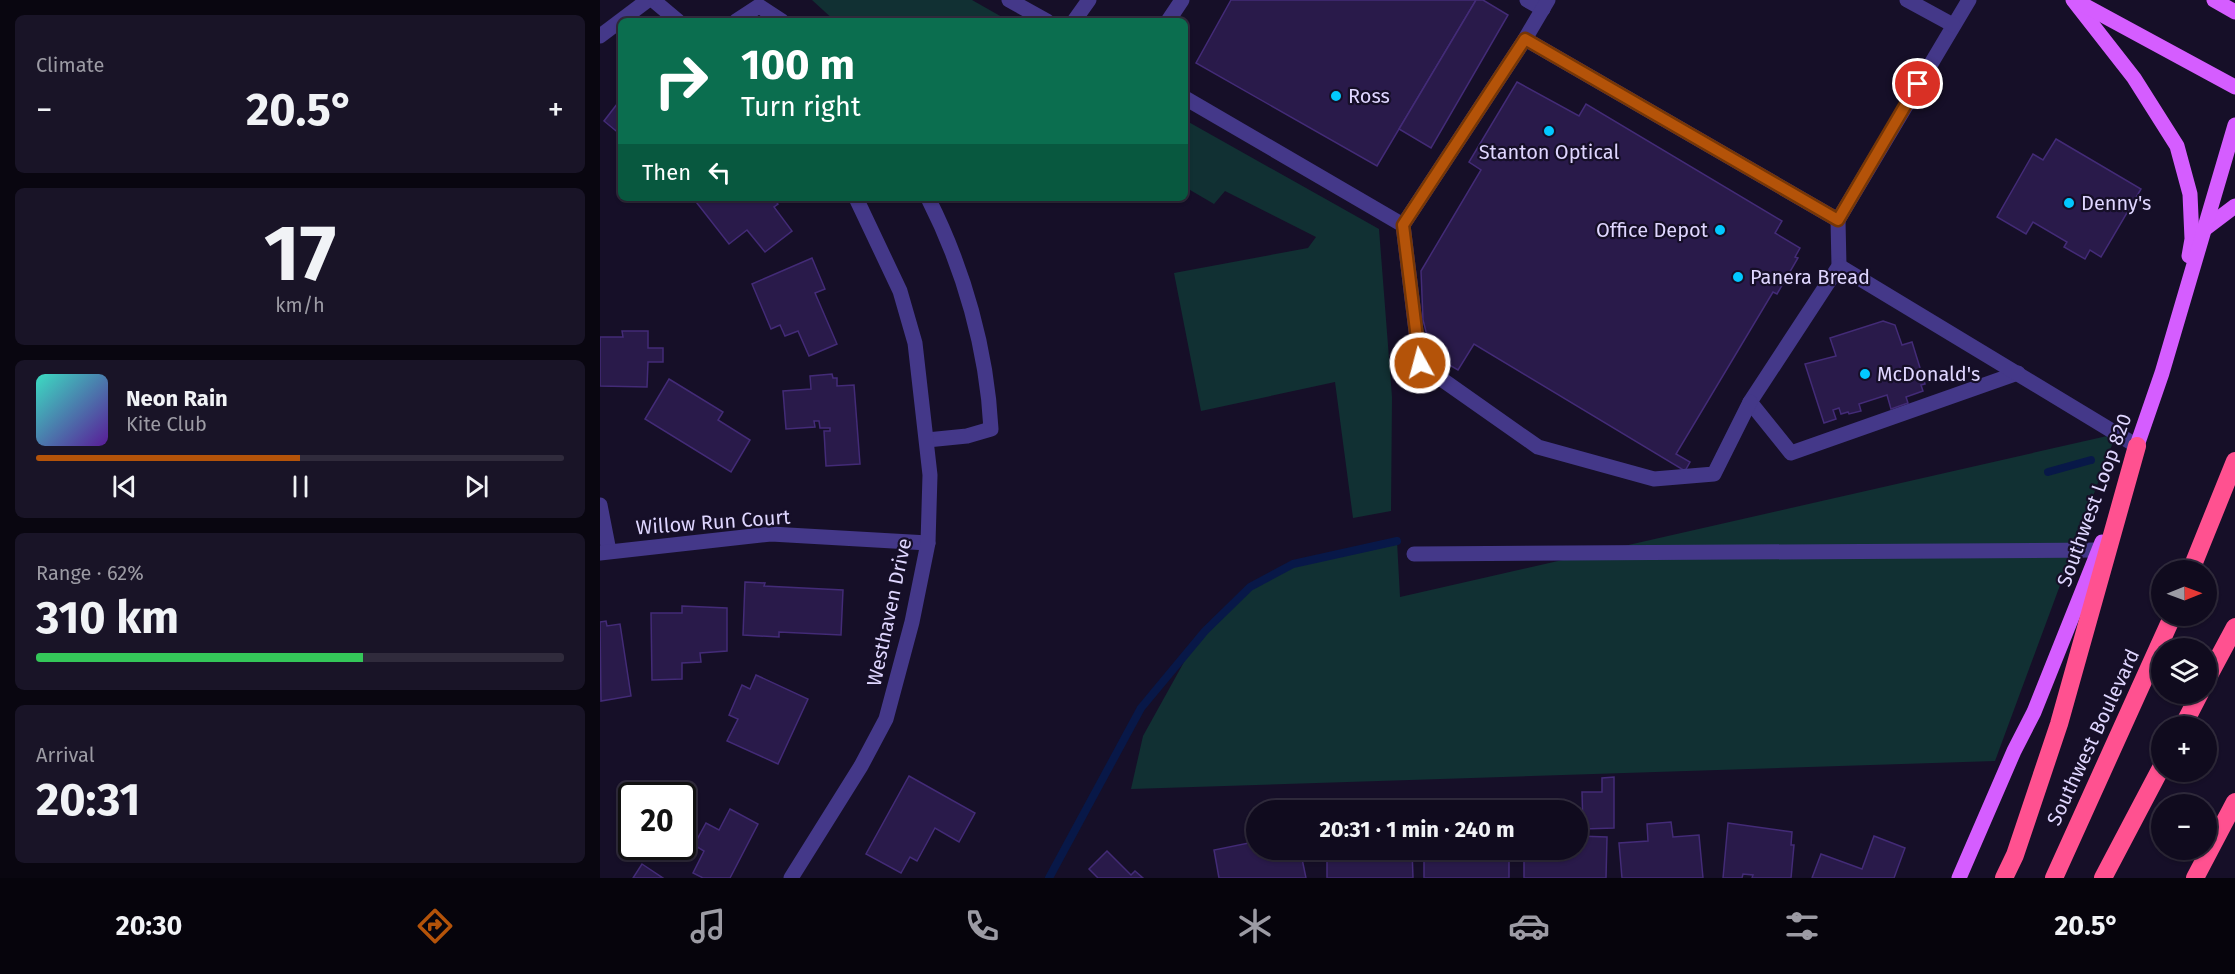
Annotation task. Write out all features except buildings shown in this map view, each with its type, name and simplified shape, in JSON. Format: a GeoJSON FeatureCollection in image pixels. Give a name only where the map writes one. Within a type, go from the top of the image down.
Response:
{"type":"FeatureCollection","features":[{"type":"Feature","properties":{"kind":"highway"},"geometry":{"type":"LineString","coordinates":[[2004,878],[2015,855],[2060,724],[2137,446]]}},
{"type":"Feature","properties":{"kind":"highway"},"geometry":{"type":"LineString","coordinates":[[2196,560],[2235,461]]}},
{"type":"Feature","properties":{"kind":"highway","name":"Southwest Boulevard"},"geometry":{"type":"LineString","coordinates":[[2054,878],[2168,626]]}},
{"type":"Feature","properties":{"kind":"highway"},"geometry":{"type":"LineString","coordinates":[[2217,661],[2235,627]]}},
{"type":"Feature","properties":{"kind":"highway"},"geometry":{"type":"LineString","coordinates":[[2103,878],[2154,782]]}},
{"type":"Feature","properties":{"kind":"highway"},"geometry":{"type":"LineString","coordinates":[[2195,878],[2235,802]]}},
{"type":"Feature","properties":{"kind":"main road"},"geometry":{"type":"LineString","coordinates":[[2074,0],[2235,87]]}},
{"type":"Feature","properties":{"kind":"main road"},"geometry":{"type":"LineString","coordinates":[[2074,0],[2134,78],[2177,146],[2190,194],[2192,239],[2171,338]]}},
{"type":"Feature","properties":{"kind":"main road"},"geometry":{"type":"LineString","coordinates":[[2214,0],[2235,12]]}},
{"type":"Feature","properties":{"kind":"main road","name":"Southwest Loop 820"},"geometry":{"type":"LineString","coordinates":[[1959,878],[2014,750],[2034,712],[2100,550],[2162,373],[2235,125]]}},
{"type":"Feature","properties":{"kind":"main road"},"geometry":{"type":"LineString","coordinates":[[2206,228],[2235,206]]}},
{"type":"Feature","properties":{"kind":"street"},"geometry":{"type":"LineString","coordinates":[[624,18],[648,0]]}},
{"type":"Feature","properties":{"kind":"street"},"geometry":{"type":"LineString","coordinates":[[653,0],[674,18]]}},
{"type":"Feature","properties":{"kind":"street"},"geometry":{"type":"LineString","coordinates":[[1009,0],[1042,18]]}},
{"type":"Feature","properties":{"kind":"street"},"geometry":{"type":"LineString","coordinates":[[1076,18],[1089,0]]}},
{"type":"Feature","properties":{"kind":"street"},"geometry":{"type":"LineString","coordinates":[[1170,18],[1182,0]]}},
{"type":"Feature","properties":{"kind":"street"},"geometry":{"type":"LineString","coordinates":[[1527,0],[1545,4],[1525,39],[1403,225],[1420,363],[1538,447],[1654,479],[1714,474],[1750,402],[1839,266],[1838,220],[1969,0]]}},
{"type":"Feature","properties":{"kind":"street"},"geometry":{"type":"LineString","coordinates":[[1907,0],[1953,25]]}},
{"type":"Feature","properties":{"kind":"street"},"geometry":{"type":"LineString","coordinates":[[741,18],[759,6],[777,18]]}},
{"type":"Feature","properties":{"kind":"street"},"geometry":{"type":"LineString","coordinates":[[600,36],[618,22]]}},
{"type":"Feature","properties":{"kind":"street"},"geometry":{"type":"LineString","coordinates":[[1525,39],[1838,220]]}},
{"type":"Feature","properties":{"kind":"street"},"geometry":{"type":"LineString","coordinates":[[1188,100],[1403,225]]}},
{"type":"Feature","properties":{"kind":"street","name":"Westhaven Drive"},"geometry":{"type":"LineString","coordinates":[[791,878],[861,766],[886,719],[912,622],[928,543],[930,475],[915,344],[900,291],[857,201]]}},
{"type":"Feature","properties":{"kind":"street"},"geometry":{"type":"LineString","coordinates":[[927,440],[967,436],[991,429],[981,348],[951,242],[930,201]]}},
{"type":"Feature","properties":{"kind":"street"},"geometry":{"type":"LineString","coordinates":[[1839,266],[2137,446]]}},
{"type":"Feature","properties":{"kind":"street"},"geometry":{"type":"LineString","coordinates":[[1750,402],[1791,453],[2018,373]]}},
{"type":"Feature","properties":{"kind":"street","name":"Willow Run Court"},"geometry":{"type":"LineString","coordinates":[[600,505],[604,552],[771,534],[928,543]]}},
{"type":"Feature","properties":{"kind":"street"},"geometry":{"type":"LineString","coordinates":[[1414,554],[2100,550]]}},
{"type":"Feature","properties":{"kind":"green space"},"geometry":{"type":"Polygon","coordinates":[[[812,0],[972,0],[1004,18],[832,18],[812,0]]]}},
{"type":"Feature","properties":{"kind":"green space"},"geometry":{"type":"Polygon","coordinates":[[[1188,122],[1379,229],[1392,397],[1391,511],[1353,518],[1335,382],[1201,411],[1174,273],[1308,248],[1316,237],[1225,191],[1214,204],[1188,189],[1188,122]]]}},
{"type":"Feature","properties":{"kind":"green space"},"geometry":{"type":"Polygon","coordinates":[[[2116,434],[1995,761],[1131,789],[1143,736],[1194,644],[1245,592],[1293,564],[1397,541],[1400,597],[2116,434]]]}},
{"type":"Feature","properties":{"kind":"waterway"},"geometry":{"type":"LineString","coordinates":[[2048,472],[2091,460]]}},
{"type":"Feature","properties":{"kind":"waterway"},"geometry":{"type":"LineString","coordinates":[[1049,878],[1141,708],[1205,631],[1250,587],[1293,564],[1397,541]]}},
{"type":"Feature","properties":{"kind":"place","name":"Ross"},"geometry":{"type":"Point","coordinates":[1336,96]}},
{"type":"Feature","properties":{"kind":"place","name":"Stanton Optical"},"geometry":{"type":"Point","coordinates":[1549,131]}},
{"type":"Feature","properties":{"kind":"place","name":"Denny's"},"geometry":{"type":"Point","coordinates":[2069,203]}},
{"type":"Feature","properties":{"kind":"place","name":"Office Depot"},"geometry":{"type":"Point","coordinates":[1720,230]}},
{"type":"Feature","properties":{"kind":"place","name":"Panera Bread"},"geometry":{"type":"Point","coordinates":[1738,277]}},
{"type":"Feature","properties":{"kind":"place","name":"McDonald's"},"geometry":{"type":"Point","coordinates":[1865,374]}},
{"type":"Feature","properties":{"kind":"route"},"geometry":{"type":"LineString","coordinates":[[1420,363],[1403,225],[1525,39],[1838,220],[1918,84]]}}]}
